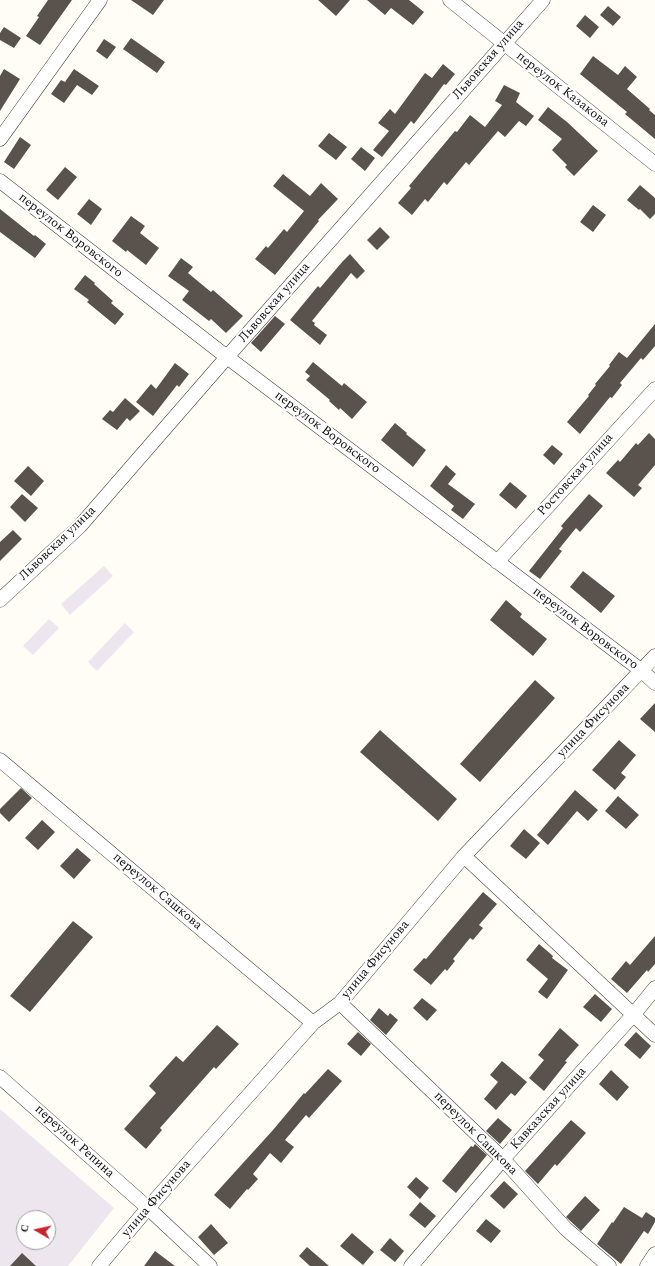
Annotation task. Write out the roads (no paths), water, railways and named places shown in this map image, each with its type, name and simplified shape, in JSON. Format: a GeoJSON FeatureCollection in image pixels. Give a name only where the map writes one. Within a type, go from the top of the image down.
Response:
{"type":"FeatureCollection","features":[{"type":"Feature","properties":{"kind":"street"},"geometry":{"type":"LineString","coordinates":[[0,139],[100,0]]}},
{"type":"Feature","properties":{"kind":"street","name":"переулок Казакова"},"geometry":{"type":"LineString","coordinates":[[450,0],[655,164]]}},
{"type":"Feature","properties":{"kind":"street","name":"Львовская улица"},"geometry":{"type":"LineString","coordinates":[[0,600],[80,526],[227,357],[543,0]]}},
{"type":"Feature","properties":{"kind":"street","name":"переулок Воровского"},"geometry":{"type":"LineString","coordinates":[[0,182],[227,357],[642,671],[655,683]]}},
{"type":"Feature","properties":{"kind":"street","name":"Ростовская улица"},"geometry":{"type":"LineString","coordinates":[[497,562],[655,389]]}},
{"type":"Feature","properties":{"kind":"street","name":"улица Фисунова"},"geometry":{"type":"LineString","coordinates":[[99,1266],[148,1208],[313,1023],[340,1003],[464,856],[655,656]]}},
{"type":"Feature","properties":{"kind":"street","name":"переулок Сашкова"},"geometry":{"type":"LineString","coordinates":[[0,760],[313,1023]]}},
{"type":"Feature","properties":{"kind":"street"},"geometry":{"type":"LineString","coordinates":[[464,856],[655,1035]]}},
{"type":"Feature","properties":{"kind":"street","name":"Кавказская улица"},"geometry":{"type":"LineString","coordinates":[[411,1266],[503,1159],[634,1014],[655,988]]}},
{"type":"Feature","properties":{"kind":"street","name":"переулок Сашкова"},"geometry":{"type":"LineString","coordinates":[[340,1003],[503,1159],[566,1228],[609,1266]]}},
{"type":"Feature","properties":{"kind":"street","name":"переулок Репина"},"geometry":{"type":"LineString","coordinates":[[0,1076],[148,1208],[210,1266]]}},
{"type":"Feature","properties":{"kind":"street"},"geometry":{"type":"LineString","coordinates":[[647,1266],[655,1254]]}}]}
